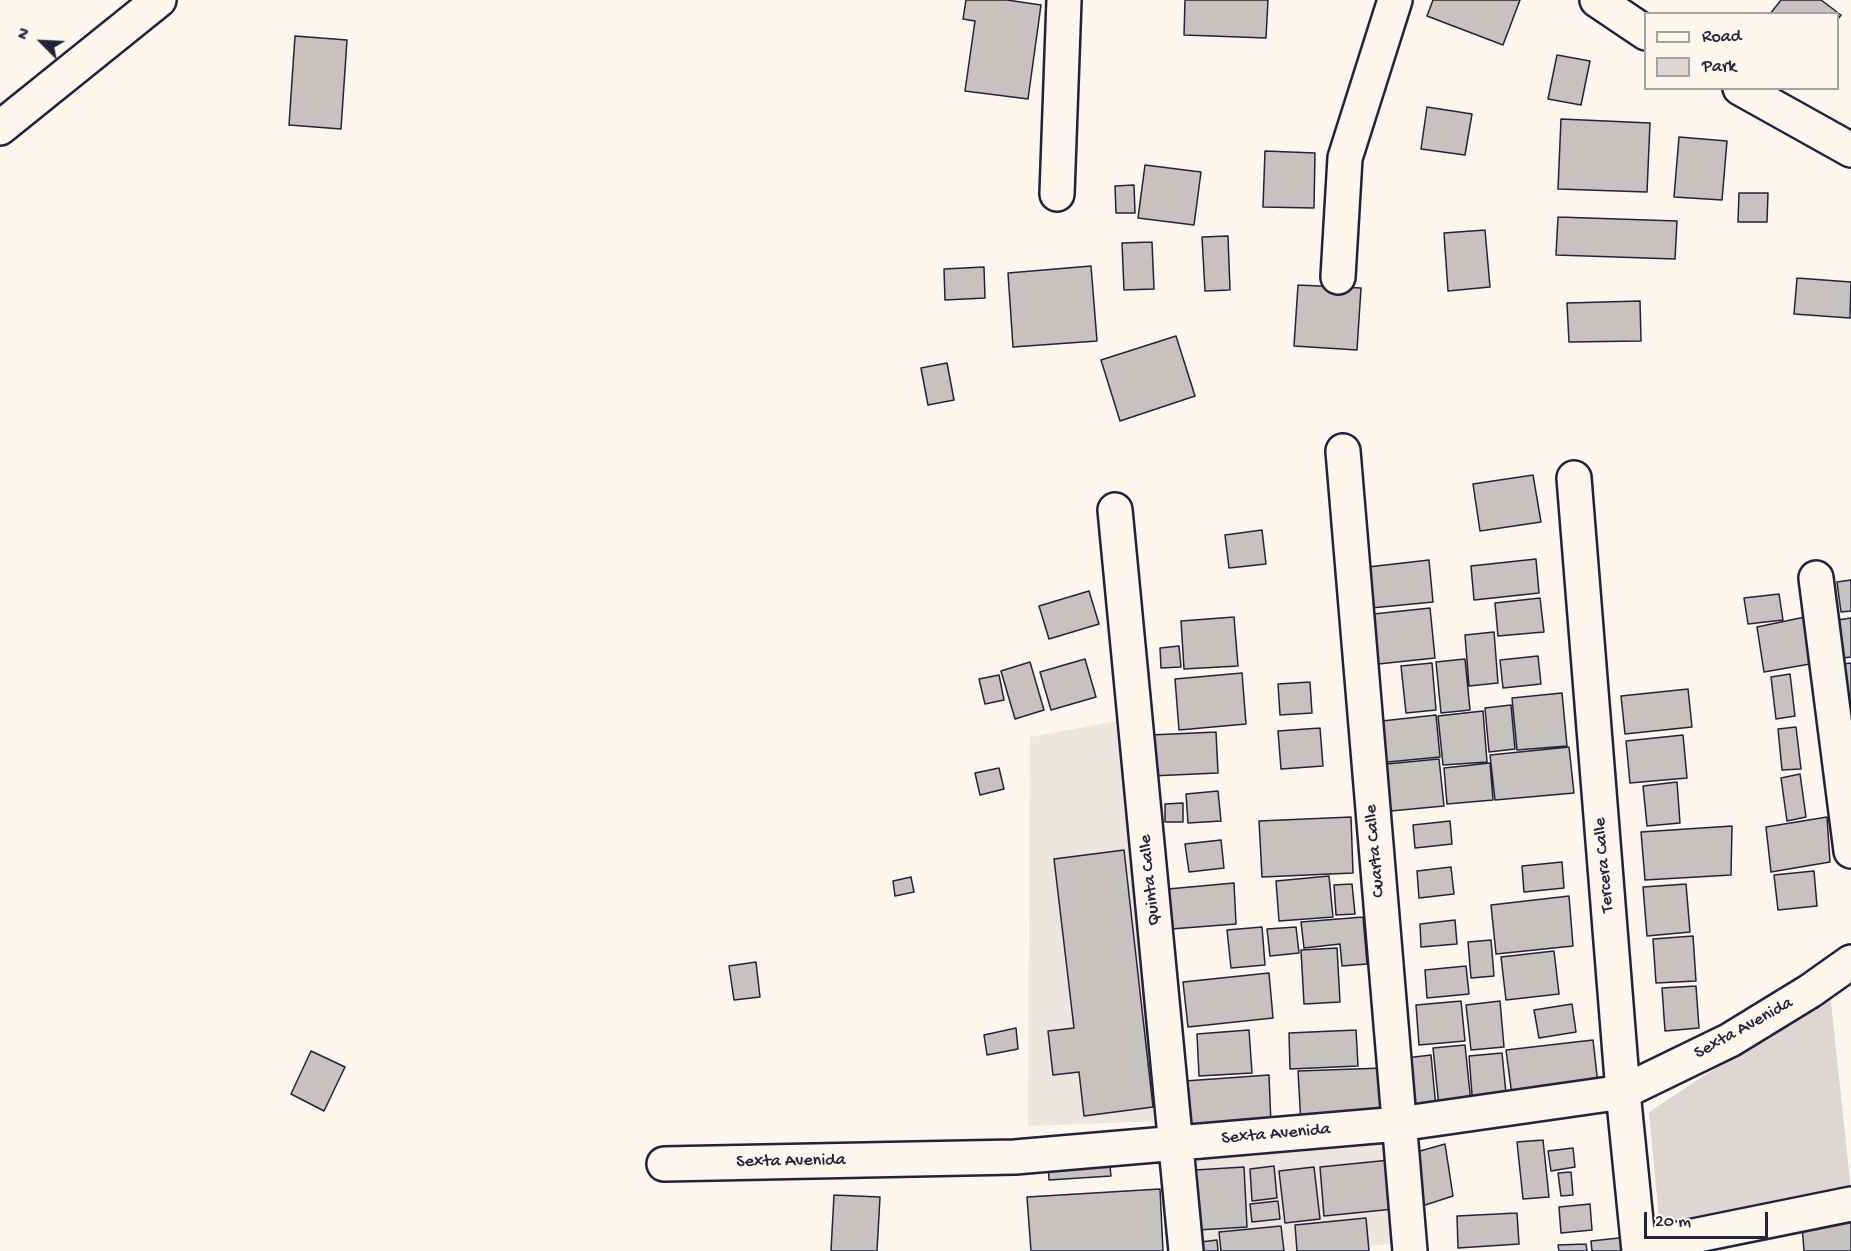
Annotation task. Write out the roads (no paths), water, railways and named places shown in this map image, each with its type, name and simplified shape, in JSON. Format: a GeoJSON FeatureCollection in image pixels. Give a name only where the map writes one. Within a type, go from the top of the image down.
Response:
{"type":"FeatureCollection","features":[{"type":"Feature","properties":{"kind":"street"},"geometry":{"type":"LineString","coordinates":[[0,128],[159,0]]}},
{"type":"Feature","properties":{"kind":"street"},"geometry":{"type":"LineString","coordinates":[[1057,194],[1064,0]]}},
{"type":"Feature","properties":{"kind":"street"},"geometry":{"type":"LineString","coordinates":[[1338,277],[1345,158],[1395,0]]}},
{"type":"Feature","properties":{"kind":"street"},"geometry":{"type":"LineString","coordinates":[[1597,0],[1644,32]]}},
{"type":"Feature","properties":{"kind":"street"},"geometry":{"type":"LineString","coordinates":[[1744,90],[1851,150]]}},
{"type":"Feature","properties":{"kind":"street","name":"Cuarta Calle"},"geometry":{"type":"LineString","coordinates":[[1343,451],[1410,1251]]}},
{"type":"Feature","properties":{"kind":"street","name":"Tercera Calle"},"geometry":{"type":"LineString","coordinates":[[1574,478],[1623,1092],[1639,1249]]}},
{"type":"Feature","properties":{"kind":"street","name":"Quinta Calle"},"geometry":{"type":"LineString","coordinates":[[1115,510],[1186,1251]]}},
{"type":"Feature","properties":{"kind":"street"},"geometry":{"type":"LineString","coordinates":[[1816,578],[1851,852]]}},
{"type":"Feature","properties":{"kind":"street","name":"Sexta Avenida"},"geometry":{"type":"LineString","coordinates":[[664,1164],[1015,1157],[1399,1124],[1623,1092],[1730,1040],[1810,991],[1851,962]]}},
{"type":"Feature","properties":{"kind":"street"},"geometry":{"type":"LineString","coordinates":[[1639,1249],[1851,1204]]}}]}
